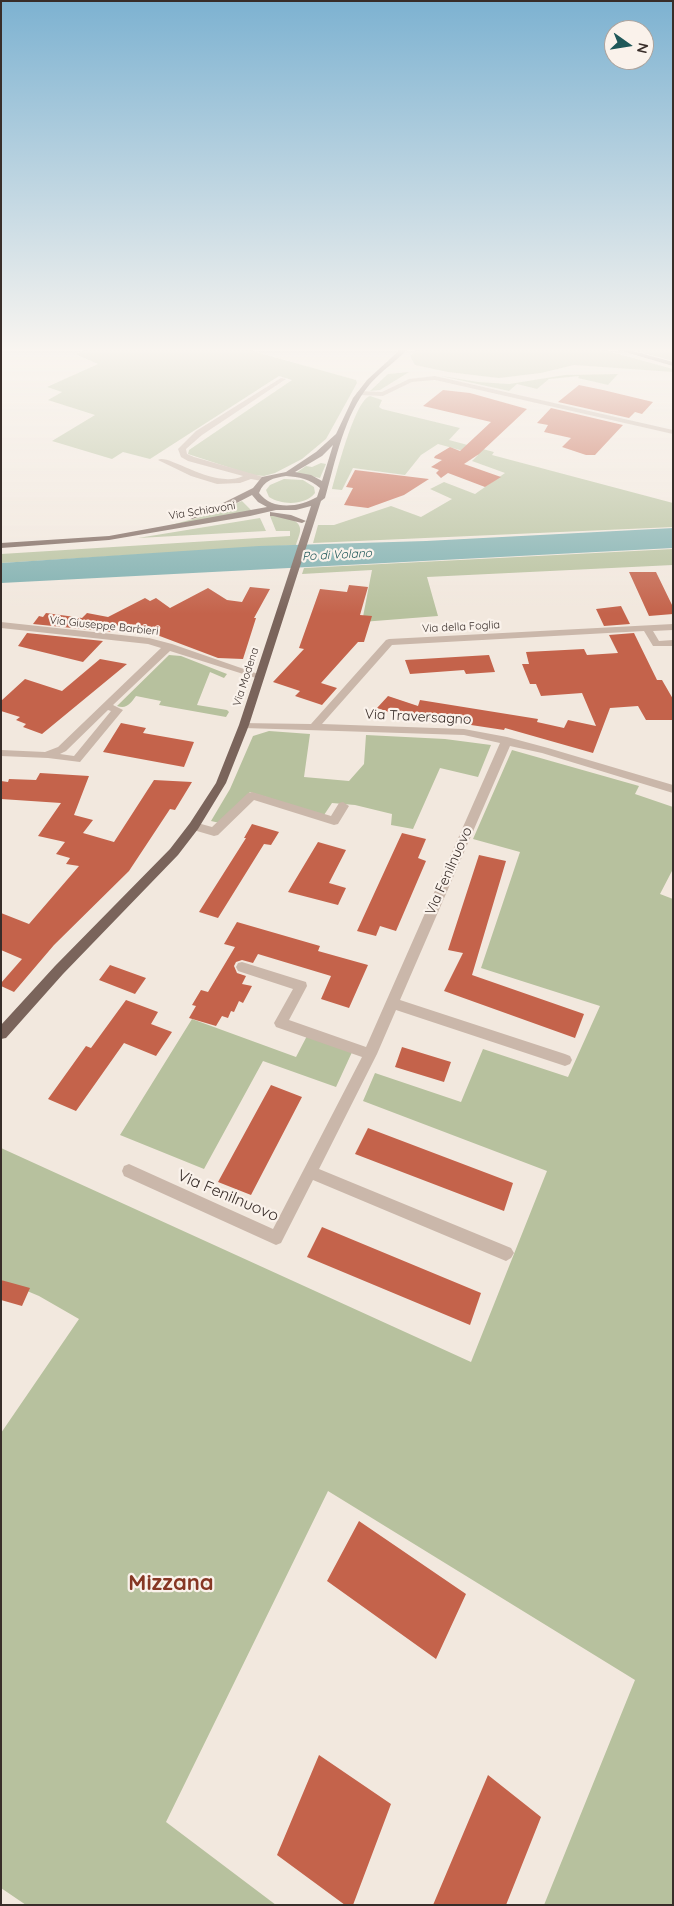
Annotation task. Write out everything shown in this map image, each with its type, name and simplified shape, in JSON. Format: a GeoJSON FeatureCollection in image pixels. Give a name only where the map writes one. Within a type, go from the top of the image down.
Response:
{"type":"FeatureCollection","features":[{"type":"Feature","properties":{"kind":"main road","name":"Via Modena"},"geometry":{"type":"LineString","coordinates":[[264,480],[287,474],[319,454],[338,436]]}},
{"type":"Feature","properties":{"kind":"main road","name":"Via Modena"},"geometry":{"type":"LineString","coordinates":[[1,1034],[59,970],[163,865],[194,826],[221,783],[244,725],[317,501],[324,494],[324,487],[339,436]]}},
{"type":"Feature","properties":{"kind":"main road","name":"Via Modena"},"geometry":{"type":"LineString","coordinates":[[287,474],[310,476],[324,487]]}},
{"type":"Feature","properties":{"kind":"main road"},"geometry":{"type":"LineString","coordinates":[[264,480],[255,490],[261,500],[281,507],[302,521],[306,534]]}},
{"type":"Feature","properties":{"kind":"main road","name":"Via Schiavoni"},"geometry":{"type":"LineString","coordinates":[[129,534],[208,512],[255,490]]}},
{"type":"Feature","properties":{"kind":"main road"},"geometry":{"type":"LineString","coordinates":[[281,507],[303,506],[317,501]]}},
{"type":"Feature","properties":{"kind":"main road","name":"Via Schiavoni"},"geometry":{"type":"LineString","coordinates":[[1,546],[82,541],[250,514],[281,507]]}},
{"type":"Feature","properties":{"kind":"main road"},"geometry":{"type":"LineString","coordinates":[[250,514],[284,515],[302,521]]}},
{"type":"Feature","properties":{"kind":"street"},"geometry":{"type":"LineString","coordinates":[[196,436],[182,449],[187,458],[264,480]]}},
{"type":"Feature","properties":{"kind":"street"},"geometry":{"type":"LineString","coordinates":[[162,460],[226,484],[238,482],[250,476]]}},
{"type":"Feature","properties":{"kind":"street","name":"Via Giuseppe Barbieri"},"geometry":{"type":"LineString","coordinates":[[1,625],[143,640],[169,646],[260,676]]}},
{"type":"Feature","properties":{"kind":"street","name":"Via della Foglia"},"geometry":{"type":"LineString","coordinates":[[314,727],[389,642],[673,627]]}},
{"type":"Feature","properties":{"kind":"street"},"geometry":{"type":"LineString","coordinates":[[647,628],[656,644],[673,643]]}},
{"type":"Feature","properties":{"kind":"street"},"geometry":{"type":"LineString","coordinates":[[46,755],[58,752],[67,746],[169,646]]}},
{"type":"Feature","properties":{"kind":"street"},"geometry":{"type":"LineString","coordinates":[[1,753],[46,755],[76,760],[118,710],[107,706]]}},
{"type":"Feature","properties":{"kind":"street","name":"Via Traversagno"},"geometry":{"type":"LineString","coordinates":[[244,725],[447,730],[507,740],[673,789]]}},
{"type":"Feature","properties":{"kind":"street","name":"Via Fenilnuovo"},"geometry":{"type":"LineString","coordinates":[[129,1171],[276,1238],[370,1054],[507,740]]}},
{"type":"Feature","properties":{"kind":"street"},"geometry":{"type":"LineString","coordinates":[[194,826],[214,832],[252,796],[334,821],[343,806]]}},
{"type":"Feature","properties":{"kind":"street"},"geometry":{"type":"LineString","coordinates":[[242,967],[301,986],[282,1023],[370,1054]]}},
{"type":"Feature","properties":{"kind":"street"},"geometry":{"type":"LineString","coordinates":[[392,1003],[565,1060]]}},
{"type":"Feature","properties":{"kind":"street"},"geometry":{"type":"LineString","coordinates":[[310,1172],[506,1253]]}},
{"type":"Feature","properties":{"kind":"green space"},"geometry":{"type":"Polygon","coordinates":[[[60,436],[186,436],[150,459],[123,452],[112,459],[52,441],[60,436]]]}},
{"type":"Feature","properties":{"kind":"green space"},"geometry":{"type":"Polygon","coordinates":[[[210,436],[328,436],[302,459],[275,473],[264,476],[252,475],[188,454],[189,450],[210,436]]]}},
{"type":"Feature","properties":{"kind":"green space"},"geometry":{"type":"Polygon","coordinates":[[[348,436],[453,436],[449,440],[494,452],[492,455],[673,503],[673,527],[313,543],[318,525],[334,525],[391,506],[421,517],[452,499],[430,489],[444,482],[475,494],[505,473],[472,461],[478,455],[438,444],[421,455],[405,475],[353,468],[342,490],[332,489],[348,436]]]}},
{"type":"Feature","properties":{"kind":"green space"},"geometry":{"type":"Polygon","coordinates":[[[321,463],[326,464],[320,478],[296,473],[306,466],[312,467],[321,463]]]}},
{"type":"Feature","properties":{"kind":"green space"},"geometry":{"type":"Polygon","coordinates":[[[284,479],[303,480],[314,487],[315,493],[305,500],[293,503],[280,502],[269,497],[266,490],[270,485],[284,479]]]}},
{"type":"Feature","properties":{"kind":"green space"},"geometry":{"type":"Polygon","coordinates":[[[242,501],[253,512],[152,530],[208,515],[242,501]]]}},
{"type":"Feature","properties":{"kind":"green space"},"geometry":{"type":"Polygon","coordinates":[[[270,516],[278,516],[296,521],[300,532],[296,545],[1,563],[1,554],[290,536],[290,531],[276,531],[270,516]]]}},
{"type":"Feature","properties":{"kind":"green space"},"geometry":{"type":"Polygon","coordinates":[[[260,518],[266,531],[138,538],[260,518]]]}},
{"type":"Feature","properties":{"kind":"green space"},"geometry":{"type":"Polygon","coordinates":[[[673,549],[673,565],[427,577],[438,616],[362,622],[372,570],[302,574],[304,568],[673,549]]]}},
{"type":"Feature","properties":{"kind":"green space"},"geometry":{"type":"Polygon","coordinates":[[[169,655],[181,656],[227,674],[224,678],[210,672],[197,705],[227,710],[229,712],[226,717],[159,705],[161,701],[136,696],[128,705],[123,707],[117,706],[169,655]]]}},
{"type":"Feature","properties":{"kind":"green space"},"geometry":{"type":"Polygon","coordinates":[[[269,731],[310,734],[304,777],[349,781],[364,764],[366,735],[445,739],[491,745],[478,777],[440,768],[413,829],[391,825],[392,814],[355,805],[332,803],[324,815],[250,792],[220,823],[211,821],[230,789],[253,736],[269,731]]]}},
{"type":"Feature","properties":{"kind":"green space"},"geometry":{"type":"Polygon","coordinates":[[[512,750],[639,786],[635,794],[673,807],[673,869],[660,894],[673,899],[673,1905],[544,1905],[635,1680],[328,1491],[166,1822],[276,1905],[26,1905],[1,1888],[1,1433],[79,1319],[39,1296],[1,1280],[1,1148],[471,1362],[547,1171],[363,1101],[375,1073],[461,1102],[483,1049],[568,1077],[600,1006],[481,968],[520,852],[473,839],[512,750]]]}},
{"type":"Feature","properties":{"kind":"green space"},"geometry":{"type":"Polygon","coordinates":[[[192,1019],[296,1057],[308,1034],[353,1050],[336,1087],[263,1061],[204,1169],[120,1135],[192,1019]]]}},
{"type":"Feature","properties":{"kind":"water","name":"Po di Volano"},"geometry":{"type":"Polygon","coordinates":[[[673,528],[673,548],[1,583],[1,563],[259,546],[426,541],[673,528]]]}},
{"type":"Feature","properties":{"kind":"building"},"geometry":{"type":"Polygon","coordinates":[[[476,436],[498,436],[479,454],[464,464],[501,477],[485,487],[448,473],[441,478],[436,473],[439,470],[431,467],[442,460],[434,458],[435,456],[450,447],[460,451],[476,436]]]}},
{"type":"Feature","properties":{"kind":"building"},"geometry":{"type":"Polygon","coordinates":[[[562,436],[613,436],[595,455],[586,455],[562,447],[571,438],[562,436]]]}},
{"type":"Feature","properties":{"kind":"building"},"geometry":{"type":"Polygon","coordinates":[[[355,470],[429,479],[404,495],[368,508],[344,505],[353,488],[346,487],[355,470]]]}},
{"type":"Feature","properties":{"kind":"building"},"geometry":{"type":"Polygon","coordinates":[[[629,572],[656,572],[673,607],[673,614],[649,616],[629,572]]]}},
{"type":"Feature","properties":{"kind":"building"},"geometry":{"type":"Polygon","coordinates":[[[349,585],[368,587],[360,615],[372,616],[364,642],[358,642],[321,683],[337,688],[322,705],[295,696],[300,691],[273,682],[304,649],[299,648],[320,589],[347,592],[349,585]]]}},
{"type":"Feature","properties":{"kind":"building"},"geometry":{"type":"Polygon","coordinates":[[[250,587],[270,589],[254,618],[256,618],[243,659],[218,658],[157,635],[134,634],[119,624],[112,632],[33,624],[39,616],[43,617],[46,613],[82,618],[87,613],[108,617],[145,598],[150,601],[156,598],[170,608],[208,588],[227,600],[242,602],[250,587]]]}},
{"type":"Feature","properties":{"kind":"building"},"geometry":{"type":"Polygon","coordinates":[[[621,606],[630,624],[604,626],[596,609],[621,606]]]}},
{"type":"Feature","properties":{"kind":"building"},"geometry":{"type":"Polygon","coordinates":[[[27,633],[103,641],[83,662],[18,646],[27,633]]]}},
{"type":"Feature","properties":{"kind":"building"},"geometry":{"type":"Polygon","coordinates":[[[634,633],[657,680],[662,680],[673,699],[673,720],[646,720],[638,706],[610,708],[593,753],[505,728],[504,730],[392,713],[377,708],[388,696],[418,706],[420,700],[538,719],[537,722],[564,728],[568,720],[596,726],[582,693],[541,696],[536,684],[530,684],[522,664],[529,664],[526,652],[584,649],[587,655],[618,653],[609,635],[634,633]]]}},
{"type":"Feature","properties":{"kind":"building"},"geometry":{"type":"Polygon","coordinates":[[[489,655],[495,672],[466,674],[464,670],[410,674],[405,660],[489,655]]]}},
{"type":"Feature","properties":{"kind":"building"},"geometry":{"type":"Polygon","coordinates":[[[100,659],[127,664],[42,734],[23,727],[26,724],[16,720],[20,717],[1,711],[1,701],[25,679],[62,691],[100,659]]]}},
{"type":"Feature","properties":{"kind":"building"},"geometry":{"type":"Polygon","coordinates":[[[121,723],[146,728],[143,733],[194,742],[184,767],[103,752],[121,723]]]}},
{"type":"Feature","properties":{"kind":"building"},"geometry":{"type":"Polygon","coordinates":[[[40,773],[89,776],[74,815],[93,820],[83,833],[114,842],[154,780],[192,782],[175,810],[170,809],[129,871],[54,945],[14,992],[1,986],[1,983],[22,959],[1,950],[1,913],[29,924],[79,866],[66,864],[70,858],[56,854],[65,842],[38,836],[61,803],[1,799],[1,781],[8,782],[9,779],[36,780],[40,773]]]}},
{"type":"Feature","properties":{"kind":"building"},"geometry":{"type":"Polygon","coordinates":[[[252,824],[279,832],[271,845],[264,844],[218,918],[199,912],[246,838],[244,838],[252,824]]]}},
{"type":"Feature","properties":{"kind":"building"},"geometry":{"type":"Polygon","coordinates":[[[402,833],[426,839],[418,858],[426,861],[396,931],[380,926],[376,936],[357,931],[402,833]]]}},
{"type":"Feature","properties":{"kind":"building"},"geometry":{"type":"Polygon","coordinates":[[[318,842],[346,850],[329,883],[346,888],[338,905],[288,892],[318,842]]]}},
{"type":"Feature","properties":{"kind":"building"},"geometry":{"type":"Polygon","coordinates":[[[479,855],[506,861],[472,975],[584,1014],[575,1038],[444,991],[463,953],[448,950],[479,855]]]}},
{"type":"Feature","properties":{"kind":"building"},"geometry":{"type":"Polygon","coordinates":[[[237,922],[320,946],[318,951],[368,965],[349,1008],[321,999],[331,976],[258,954],[253,963],[242,960],[236,962],[234,966],[237,973],[246,976],[242,984],[252,986],[243,1003],[239,1001],[234,1012],[231,1011],[228,1018],[222,1016],[216,1026],[189,1018],[196,1006],[192,1005],[201,990],[208,992],[235,947],[224,944],[237,922]]]}},
{"type":"Feature","properties":{"kind":"building"},"geometry":{"type":"Polygon","coordinates":[[[110,965],[146,978],[135,994],[99,980],[110,965]]]}},
{"type":"Feature","properties":{"kind":"building"},"geometry":{"type":"Polygon","coordinates":[[[126,1000],[158,1012],[151,1024],[172,1032],[156,1056],[124,1043],[76,1111],[48,1099],[86,1046],[91,1048],[126,1000]]]}},
{"type":"Feature","properties":{"kind":"building"},"geometry":{"type":"Polygon","coordinates":[[[402,1047],[451,1062],[444,1082],[395,1067],[402,1047]]]}},
{"type":"Feature","properties":{"kind":"building"},"geometry":{"type":"Polygon","coordinates":[[[271,1085],[302,1097],[251,1195],[218,1182],[271,1085]]]}},
{"type":"Feature","properties":{"kind":"building"},"geometry":{"type":"Polygon","coordinates":[[[368,1128],[513,1183],[504,1211],[355,1154],[368,1128]]]}},
{"type":"Feature","properties":{"kind":"building"},"geometry":{"type":"Polygon","coordinates":[[[322,1227],[481,1293],[470,1325],[307,1257],[322,1227]]]}},
{"type":"Feature","properties":{"kind":"building"},"geometry":{"type":"Polygon","coordinates":[[[1,1280],[30,1288],[22,1306],[1,1300],[1,1280]]]}},
{"type":"Feature","properties":{"kind":"building"},"geometry":{"type":"Polygon","coordinates":[[[359,1521],[466,1594],[436,1659],[327,1581],[359,1521]]]}},
{"type":"Feature","properties":{"kind":"building"},"geometry":{"type":"Polygon","coordinates":[[[319,1755],[391,1804],[353,1905],[345,1905],[277,1855],[319,1755]]]}},
{"type":"Feature","properties":{"kind":"building"},"geometry":{"type":"Polygon","coordinates":[[[488,1775],[541,1817],[506,1905],[433,1905],[488,1775]]]}},
{"type":"Feature","properties":{"kind":"district","name":"Mizzana"},"geometry":{"type":"Point","coordinates":[171,1583]}}]}
